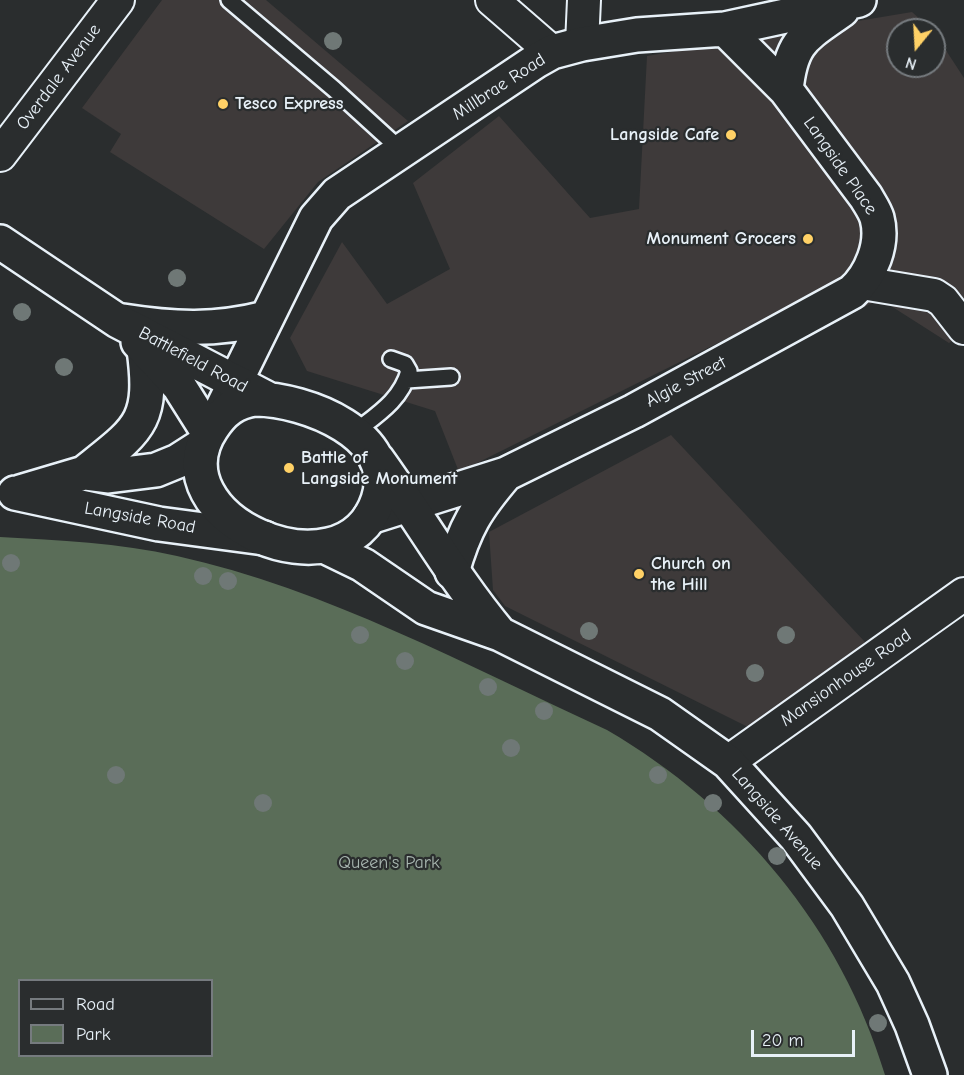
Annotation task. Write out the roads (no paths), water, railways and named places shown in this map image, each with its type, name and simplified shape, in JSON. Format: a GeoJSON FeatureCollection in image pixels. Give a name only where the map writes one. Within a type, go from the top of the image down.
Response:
{"type":"FeatureCollection","features":[{"type":"Feature","properties":{"kind":"street","name":"Overdale Avenue"},"geometry":{"type":"LineString","coordinates":[[0,155],[118,0]]}},
{"type":"Feature","properties":{"kind":"street"},"geometry":{"type":"LineString","coordinates":[[492,0],[567,48],[584,0]]}},
{"type":"Feature","properties":{"kind":"street","name":"Millbrae Road"},"geometry":{"type":"LineString","coordinates":[[209,434],[316,218],[338,194],[402,151],[567,48],[637,35],[724,29],[856,1]]}},
{"type":"Feature","properties":{"kind":"street"},"geometry":{"type":"LineString","coordinates":[[786,90],[788,65],[803,38],[856,1]]}},
{"type":"Feature","properties":{"kind":"street","name":"Langside Place"},"geometry":{"type":"LineString","coordinates":[[724,29],[786,90],[866,197],[877,217],[879,231],[876,251],[862,283]]}},
{"type":"Feature","properties":{"kind":"street","name":"Battlefield Road"},"geometry":{"type":"LineString","coordinates":[[0,242],[118,321],[268,399]]}},
{"type":"Feature","properties":{"kind":"street"},"geometry":{"type":"LineString","coordinates":[[862,283],[934,295],[943,301],[964,328]]}},
{"type":"Feature","properties":{"kind":"street","name":"Algie Street"},"geometry":{"type":"LineString","coordinates":[[370,517],[506,474],[634,411],[852,292],[862,283]]}},
{"type":"Feature","properties":{"kind":"street"},"geometry":{"type":"LineString","coordinates":[[118,321],[170,328],[199,329],[233,327],[266,318]]}},
{"type":"Feature","properties":{"kind":"street","name":"Battlefield Road"},"geometry":{"type":"LineString","coordinates":[[118,321],[179,387],[209,434]]}},
{"type":"Feature","properties":{"kind":"street"},"geometry":{"type":"LineString","coordinates":[[84,473],[134,431],[144,416],[148,379],[144,349]]}},
{"type":"Feature","properties":{"kind":"street"},"geometry":{"type":"LineString","coordinates":[[268,399],[315,413],[355,432],[369,445],[376,458],[382,481],[378,500],[370,517],[361,528],[344,541],[328,548],[307,548],[266,538],[243,529],[228,519],[215,505],[207,491],[202,473],[209,434],[231,406],[242,401],[268,399]]}},
{"type":"Feature","properties":{"kind":"street","name":"Langside Road"},"geometry":{"type":"LineString","coordinates":[[8,494],[84,473],[108,476],[156,470],[178,461],[209,434]]}},
{"type":"Feature","properties":{"kind":"street","name":"Langside Avenue"},"geometry":{"type":"LineString","coordinates":[[376,458],[409,504],[452,572],[500,634]]}},
{"type":"Feature","properties":{"kind":"street","name":"Algie Street"},"geometry":{"type":"LineString","coordinates":[[452,572],[465,529],[480,504],[506,474]]}},
{"type":"Feature","properties":{"kind":"street","name":"Langside Road"},"geometry":{"type":"LineString","coordinates":[[8,494],[159,524],[266,538]]}},
{"type":"Feature","properties":{"kind":"street","name":"Langside Avenue"},"geometry":{"type":"LineString","coordinates":[[328,548],[363,565],[426,608],[500,634],[660,714],[728,762],[796,837],[847,906],[892,983],[912,1024],[930,1075]]}},
{"type":"Feature","properties":{"kind":"street","name":"Mansionhouse Road"},"geometry":{"type":"LineString","coordinates":[[728,762],[964,594]]}},
{"type":"Feature","properties":{"kind":"lane"},"geometry":{"type":"LineString","coordinates":[[229,0],[334,89],[402,151]]}},
{"type":"Feature","properties":{"kind":"lane"},"geometry":{"type":"LineString","coordinates":[[355,432],[399,395],[407,380],[410,371],[405,364],[391,359]]}},
{"type":"Feature","properties":{"kind":"lane"},"geometry":{"type":"LineString","coordinates":[[407,380],[451,377]]}},
{"type":"Feature","properties":{"kind":"place","name":"Tesco Express"},"geometry":{"type":"Point","coordinates":[223,104]}},
{"type":"Feature","properties":{"kind":"place","name":"Langside Cafe"},"geometry":{"type":"Point","coordinates":[731,135]}},
{"type":"Feature","properties":{"kind":"place","name":"Monument Grocers"},"geometry":{"type":"Point","coordinates":[808,239]}},
{"type":"Feature","properties":{"kind":"place","name":"Battle of Langside Monument"},"geometry":{"type":"Point","coordinates":[289,468]}},
{"type":"Feature","properties":{"kind":"place","name":"Church on the Hill"},"geometry":{"type":"Point","coordinates":[639,574]}},
{"type":"Feature","properties":{"kind":"park label","name":"Queen's Park"},"geometry":{"type":"Point","coordinates":[389,863]}}]}
